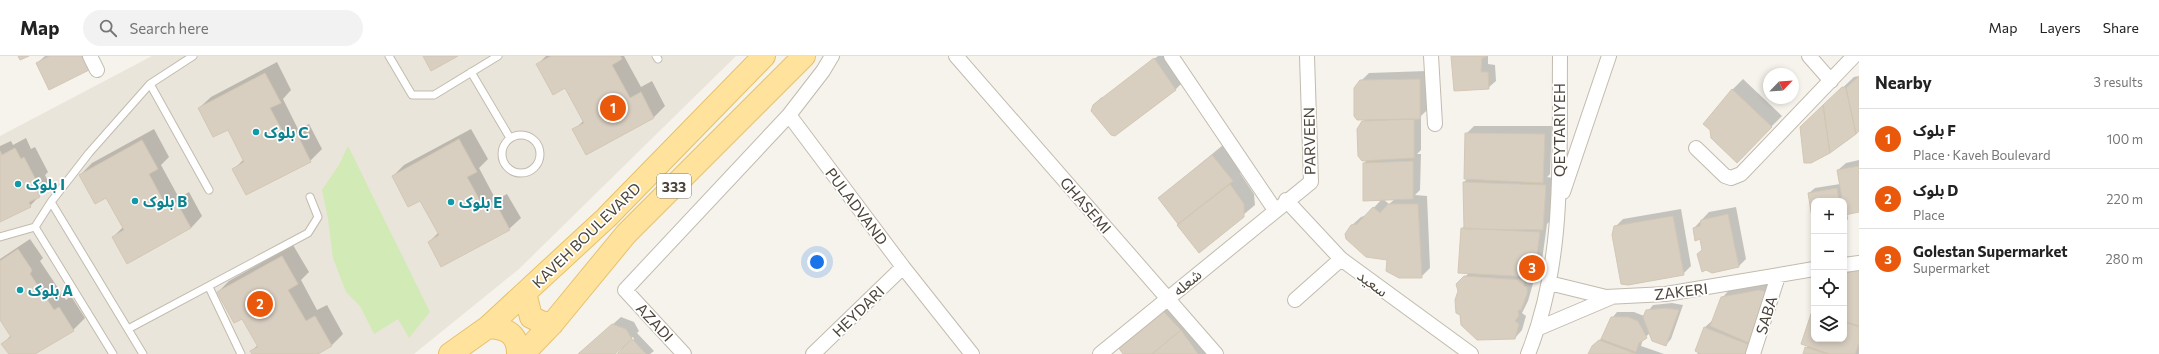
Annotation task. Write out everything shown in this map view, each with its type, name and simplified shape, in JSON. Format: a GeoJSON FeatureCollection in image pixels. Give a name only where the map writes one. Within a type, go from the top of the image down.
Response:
{"type":"FeatureCollection","features":[{"type":"Feature","properties":{"kind":"main road","name":"KAVEH BOULEVARD"},"geometry":{"type":"LineString","coordinates":[[450,354],[488,327],[606,218],[764,56]]}},
{"type":"Feature","properties":{"kind":"main road","name":"KAVEH BOULEVARD"},"geometry":{"type":"LineString","coordinates":[[523,354],[552,324],[626,234],[804,56]]}},
{"type":"Feature","properties":{"kind":"main road"},"geometry":{"type":"LineString","coordinates":[[525,293],[531,317],[541,322],[552,324]]}},
{"type":"Feature","properties":{"kind":"main road"},"geometry":{"type":"LineString","coordinates":[[488,327],[502,328],[512,334],[518,345],[518,354]]}},
{"type":"Feature","properties":{"kind":"street"},"geometry":{"type":"LineString","coordinates":[[90,56],[97,70]]}},
{"type":"Feature","properties":{"kind":"street"},"geometry":{"type":"LineString","coordinates":[[789,115],[823,71],[832,56]]}},
{"type":"Feature","properties":{"kind":"street","name":"GHASEMI"},"geometry":{"type":"LineString","coordinates":[[956,56],[1216,354]]}},
{"type":"Feature","properties":{"kind":"street"},"geometry":{"type":"LineString","coordinates":[[1171,56],[1275,210]]}},
{"type":"Feature","properties":{"kind":"street","name":"PARVEEN"},"geometry":{"type":"LineString","coordinates":[[1275,210],[1311,182],[1308,56]]}},
{"type":"Feature","properties":{"kind":"street"},"geometry":{"type":"LineString","coordinates":[[1431,56],[1435,124]]}},
{"type":"Feature","properties":{"kind":"street","name":"QEYTARIYEH"},"geometry":{"type":"LineString","coordinates":[[1559,204],[1560,56]]}},
{"type":"Feature","properties":{"kind":"street"},"geometry":{"type":"LineString","coordinates":[[1528,354],[1539,328],[1549,283],[1559,204],[1608,56]]}},
{"type":"Feature","properties":{"kind":"street"},"geometry":{"type":"LineString","coordinates":[[1809,56],[1831,81]]}},
{"type":"Feature","properties":{"kind":"street"},"geometry":{"type":"LineString","coordinates":[[1696,148],[1725,176],[1731,178],[1741,174],[1854,56]]}},
{"type":"Feature","properties":{"kind":"street","name":"PULADVAND"},"geometry":{"type":"LineString","coordinates":[[789,115],[903,267],[972,354]]}},
{"type":"Feature","properties":{"kind":"street","name":"AZADI"},"geometry":{"type":"LineString","coordinates":[[684,354],[625,290],[789,115]]}},
{"type":"Feature","properties":{"kind":"street","name":"سعید"},"geometry":{"type":"LineString","coordinates":[[1286,200],[1341,259],[1471,354]]}},
{"type":"Feature","properties":{"kind":"street","name":"شعله"},"geometry":{"type":"LineString","coordinates":[[1100,354],[1275,210]]}},
{"type":"Feature","properties":{"kind":"street"},"geometry":{"type":"LineString","coordinates":[[1295,300],[1341,259]]}},
{"type":"Feature","properties":{"kind":"street"},"geometry":{"type":"LineString","coordinates":[[1847,265],[1859,263]]}},
{"type":"Feature","properties":{"kind":"street","name":"HEYDARI"},"geometry":{"type":"LineString","coordinates":[[813,354],[903,267]]}},
{"type":"Feature","properties":{"kind":"street","name":"ZAKERI"},"geometry":{"type":"LineString","coordinates":[[1549,283],[1606,297],[1666,294],[1811,270]]}},
{"type":"Feature","properties":{"kind":"street","name":"SABA"},"geometry":{"type":"LineString","coordinates":[[1753,354],[1778,276]]}},
{"type":"Feature","properties":{"kind":"street"},"geometry":{"type":"LineString","coordinates":[[1539,328],[1614,296]]}},
{"type":"Feature","properties":{"kind":"lane"},"geometry":{"type":"LineString","coordinates":[[0,237],[35,227],[51,202],[89,153],[150,84],[193,56]]}},
{"type":"Feature","properties":{"kind":"lane"},"geometry":{"type":"LineString","coordinates":[[389,56],[412,95],[434,95],[498,56]]}},
{"type":"Feature","properties":{"kind":"lane"},"geometry":{"type":"LineString","coordinates":[[471,72],[510,138]]}},
{"type":"Feature","properties":{"kind":"lane"},"geometry":{"type":"LineString","coordinates":[[150,84],[210,190]]}},
{"type":"Feature","properties":{"kind":"lane"},"geometry":{"type":"LineString","coordinates":[[520,134],[526,135],[536,142],[540,154],[539,161],[531,170],[525,173],[512,171],[503,162],[502,150],[504,144],[510,138],[520,134]]}},
{"type":"Feature","properties":{"kind":"lane"},"geometry":{"type":"LineString","coordinates":[[128,329],[308,233],[318,217],[310,197]]}},
{"type":"Feature","properties":{"kind":"lane"},"geometry":{"type":"LineString","coordinates":[[51,202],[143,354]]}},
{"type":"Feature","properties":{"kind":"lane"},"geometry":{"type":"LineString","coordinates":[[35,227],[113,354]]}},
{"type":"Feature","properties":{"kind":"lane"},"geometry":{"type":"LineString","coordinates":[[209,287],[241,354]]}},
{"type":"Feature","properties":{"kind":"shaded area"},"geometry":{"type":"Polygon","coordinates":[[[152,56],[736,56],[519,269],[414,354],[0,354],[0,136],[152,56]]]}},
{"type":"Feature","properties":{"kind":"green space"},"geometry":{"type":"Polygon","coordinates":[[[348,146],[430,312],[409,338],[398,319],[374,334],[360,306],[346,292],[333,258],[328,219],[322,190],[339,165],[348,146]]]}},
{"type":"Feature","properties":{"kind":"building"},"geometry":{"type":"Polygon","coordinates":[[[18,56],[29,56],[20,60],[18,56]]]}},
{"type":"Feature","properties":{"kind":"building"},"geometry":{"type":"Polygon","coordinates":[[[50,56],[82,56],[89,70],[49,90],[36,63],[50,56]]]}},
{"type":"Feature","properties":{"kind":"building"},"geometry":{"type":"Polygon","coordinates":[[[423,56],[458,56],[431,71],[423,56]]]}},
{"type":"Feature","properties":{"kind":"building"},"geometry":{"type":"Polygon","coordinates":[[[551,56],[620,56],[622,59],[612,65],[630,98],[641,92],[654,118],[586,155],[572,129],[584,123],[565,88],[553,95],[536,64],[551,56]]]}},
{"type":"Feature","properties":{"kind":"building"},"geometry":{"type":"Polygon","coordinates":[[[1451,56],[1487,56],[1482,58],[1481,72],[1488,72],[1489,89],[1454,91],[1451,56]]]}},
{"type":"Feature","properties":{"kind":"building"},"geometry":{"type":"Polygon","coordinates":[[[1154,58],[1176,90],[1115,136],[1111,135],[1091,111],[1093,105],[1154,58]]]}},
{"type":"Feature","properties":{"kind":"building","name":"بلوک C"},"geometry":{"type":"Polygon","coordinates":[[[265,73],[281,103],[270,108],[287,140],[297,134],[311,162],[246,195],[232,169],[244,162],[228,130],[213,137],[198,108],[265,73]]]}},
{"type":"Feature","properties":{"kind":"building"},"geometry":{"type":"Polygon","coordinates":[[[1859,76],[1859,131],[1856,134],[1846,88],[1859,76]]]}},
{"type":"Feature","properties":{"kind":"building"},"geometry":{"type":"Polygon","coordinates":[[[1420,79],[1420,119],[1357,120],[1354,116],[1354,88],[1360,80],[1420,79]]]}},
{"type":"Feature","properties":{"kind":"building"},"geometry":{"type":"Polygon","coordinates":[[[1842,87],[1846,88],[1856,134],[1830,153],[1823,105],[1842,87]]]}},
{"type":"Feature","properties":{"kind":"building"},"geometry":{"type":"Polygon","coordinates":[[[1732,89],[1772,127],[1737,163],[1711,138],[1710,130],[1703,124],[1732,89]]]}},
{"type":"Feature","properties":{"kind":"building"},"geometry":{"type":"Polygon","coordinates":[[[1823,105],[1830,153],[1811,163],[1804,163],[1800,127],[1823,105]]]}},
{"type":"Feature","properties":{"kind":"building"},"geometry":{"type":"Polygon","coordinates":[[[1414,119],[1414,158],[1362,161],[1358,156],[1357,129],[1362,121],[1414,119]]]}},
{"type":"Feature","properties":{"kind":"building"},"geometry":{"type":"Polygon","coordinates":[[[1465,133],[1545,134],[1543,183],[1464,179],[1465,133]]]}},
{"type":"Feature","properties":{"kind":"building","name":"بلوک E"},"geometry":{"type":"Polygon","coordinates":[[[459,139],[477,172],[467,177],[485,210],[496,204],[510,230],[441,267],[428,242],[439,235],[420,201],[408,207],[392,176],[459,139]]]}},
{"type":"Feature","properties":{"kind":"building","name":"بلوک B"},"geometry":{"type":"Polygon","coordinates":[[[142,140],[158,169],[149,174],[167,208],[177,203],[191,228],[127,264],[112,237],[124,230],[106,198],[95,204],[79,175],[142,140]]]}},
{"type":"Feature","properties":{"kind":"building","name":"بلوک I"},"geometry":{"type":"Polygon","coordinates":[[[15,148],[21,159],[24,157],[38,184],[34,185],[40,197],[29,202],[31,207],[0,222],[0,151],[2,155],[15,148]]]}},
{"type":"Feature","properties":{"kind":"building"},"geometry":{"type":"Polygon","coordinates":[[[1212,155],[1233,181],[1178,224],[1158,198],[1212,155]]]}},
{"type":"Feature","properties":{"kind":"building"},"geometry":{"type":"Polygon","coordinates":[[[1413,161],[1413,199],[1363,201],[1363,163],[1413,161]]]}},
{"type":"Feature","properties":{"kind":"building"},"geometry":{"type":"Polygon","coordinates":[[[1859,166],[1859,212],[1847,215],[1847,198],[1842,198],[1837,170],[1859,166]]]}},
{"type":"Feature","properties":{"kind":"building"},"geometry":{"type":"Polygon","coordinates":[[[1463,182],[1546,185],[1543,230],[1464,229],[1463,182]]]}},
{"type":"Feature","properties":{"kind":"building"},"geometry":{"type":"Polygon","coordinates":[[[1230,184],[1244,204],[1244,217],[1199,253],[1177,225],[1230,184]]]}},
{"type":"Feature","properties":{"kind":"building"},"geometry":{"type":"Polygon","coordinates":[[[1837,188],[1839,198],[1811,198],[1811,212],[1808,193],[1837,188]]]}},
{"type":"Feature","properties":{"kind":"building"},"geometry":{"type":"Polygon","coordinates":[[[1388,204],[1418,204],[1422,278],[1399,278],[1386,271],[1387,260],[1366,257],[1346,239],[1345,234],[1351,225],[1357,224],[1373,207],[1380,213],[1388,204]]]}},
{"type":"Feature","properties":{"kind":"building"},"geometry":{"type":"Polygon","coordinates":[[[1728,214],[1739,267],[1712,273],[1706,270],[1702,272],[1697,254],[1702,250],[1700,239],[1695,241],[1693,228],[1700,226],[1701,220],[1728,214]]]}},
{"type":"Feature","properties":{"kind":"building"},"geometry":{"type":"Polygon","coordinates":[[[1673,216],[1684,275],[1628,285],[1621,284],[1612,235],[1614,226],[1673,216]]]}},
{"type":"Feature","properties":{"kind":"building"},"geometry":{"type":"Polygon","coordinates":[[[1461,228],[1540,232],[1534,277],[1458,273],[1461,228]]]}},
{"type":"Feature","properties":{"kind":"building","name":"بلوک A"},"geometry":{"type":"Polygon","coordinates":[[[18,249],[32,270],[30,274],[54,310],[59,307],[74,331],[35,354],[9,354],[1,344],[11,337],[0,320],[0,261],[18,249]]]}},
{"type":"Feature","properties":{"kind":"building"},"geometry":{"type":"Polygon","coordinates":[[[282,256],[298,284],[288,290],[306,321],[315,316],[332,346],[318,354],[252,354],[250,351],[258,347],[242,319],[234,323],[217,292],[282,256]]]}},
{"type":"Feature","properties":{"kind":"building"},"geometry":{"type":"Polygon","coordinates":[[[1859,270],[1859,326],[1847,322],[1847,272],[1859,270]]]}},
{"type":"Feature","properties":{"kind":"building"},"geometry":{"type":"Polygon","coordinates":[[[1464,276],[1524,280],[1524,286],[1527,287],[1527,294],[1521,310],[1518,310],[1519,316],[1515,321],[1519,324],[1515,339],[1477,340],[1461,325],[1460,315],[1456,313],[1455,300],[1458,291],[1456,284],[1464,276]]]}},
{"type":"Feature","properties":{"kind":"building"},"geometry":{"type":"Polygon","coordinates":[[[1759,290],[1768,292],[1749,343],[1710,326],[1721,297],[1759,290]]]}},
{"type":"Feature","properties":{"kind":"building"},"geometry":{"type":"Polygon","coordinates":[[[1666,308],[1679,310],[1666,346],[1652,341],[1643,317],[1646,310],[1666,308]]]}},
{"type":"Feature","properties":{"kind":"building"},"geometry":{"type":"Polygon","coordinates":[[[1161,309],[1181,330],[1152,354],[1123,354],[1116,344],[1161,309]]]}},
{"type":"Feature","properties":{"kind":"building"},"geometry":{"type":"Polygon","coordinates":[[[1811,314],[1811,342],[1847,342],[1847,323],[1859,327],[1859,343],[1855,354],[1830,354],[1801,344],[1811,314]]]}},
{"type":"Feature","properties":{"kind":"building"},"geometry":{"type":"Polygon","coordinates":[[[1611,317],[1628,317],[1638,321],[1647,338],[1639,343],[1636,352],[1601,339],[1611,317]]]}},
{"type":"Feature","properties":{"kind":"building"},"geometry":{"type":"Polygon","coordinates":[[[612,324],[626,329],[632,339],[615,354],[578,354],[612,324]]]}},
{"type":"Feature","properties":{"kind":"building"},"geometry":{"type":"Polygon","coordinates":[[[1704,327],[1750,345],[1747,354],[1701,354],[1695,351],[1704,327]]]}},
{"type":"Feature","properties":{"kind":"building"},"geometry":{"type":"Polygon","coordinates":[[[1181,330],[1198,354],[1152,354],[1181,330]]]}},
{"type":"Feature","properties":{"kind":"building"},"geometry":{"type":"Polygon","coordinates":[[[632,339],[646,354],[617,354],[632,339]]]}},
{"type":"Feature","properties":{"kind":"building"},"geometry":{"type":"Polygon","coordinates":[[[1599,340],[1636,354],[1588,354],[1592,346],[1599,340]]]}},
{"type":"Feature","properties":{"kind":"building"},"geometry":{"type":"Polygon","coordinates":[[[1805,347],[1827,354],[1803,354],[1805,347]]]}},
{"type":"Feature","properties":{"kind":"place","name":"بلوک F"},"geometry":{"type":"Point","coordinates":[613,108]}},
{"type":"Feature","properties":{"kind":"place","name":"بلوک C"},"geometry":{"type":"Point","coordinates":[256,132]}},
{"type":"Feature","properties":{"kind":"place","name":"بلوک I"},"geometry":{"type":"Point","coordinates":[18,184]}},
{"type":"Feature","properties":{"kind":"place","name":"بلوک B"},"geometry":{"type":"Point","coordinates":[135,201]}},
{"type":"Feature","properties":{"kind":"place","name":"بلوک E"},"geometry":{"type":"Point","coordinates":[451,202]}},
{"type":"Feature","properties":{"kind":"place","name":"Golestan Supermarket"},"geometry":{"type":"Point","coordinates":[1532,268]}},
{"type":"Feature","properties":{"kind":"place","name":"بلوک A"},"geometry":{"type":"Point","coordinates":[20,290]}},
{"type":"Feature","properties":{"kind":"place","name":"بلوک D"},"geometry":{"type":"Point","coordinates":[260,304]}}]}
